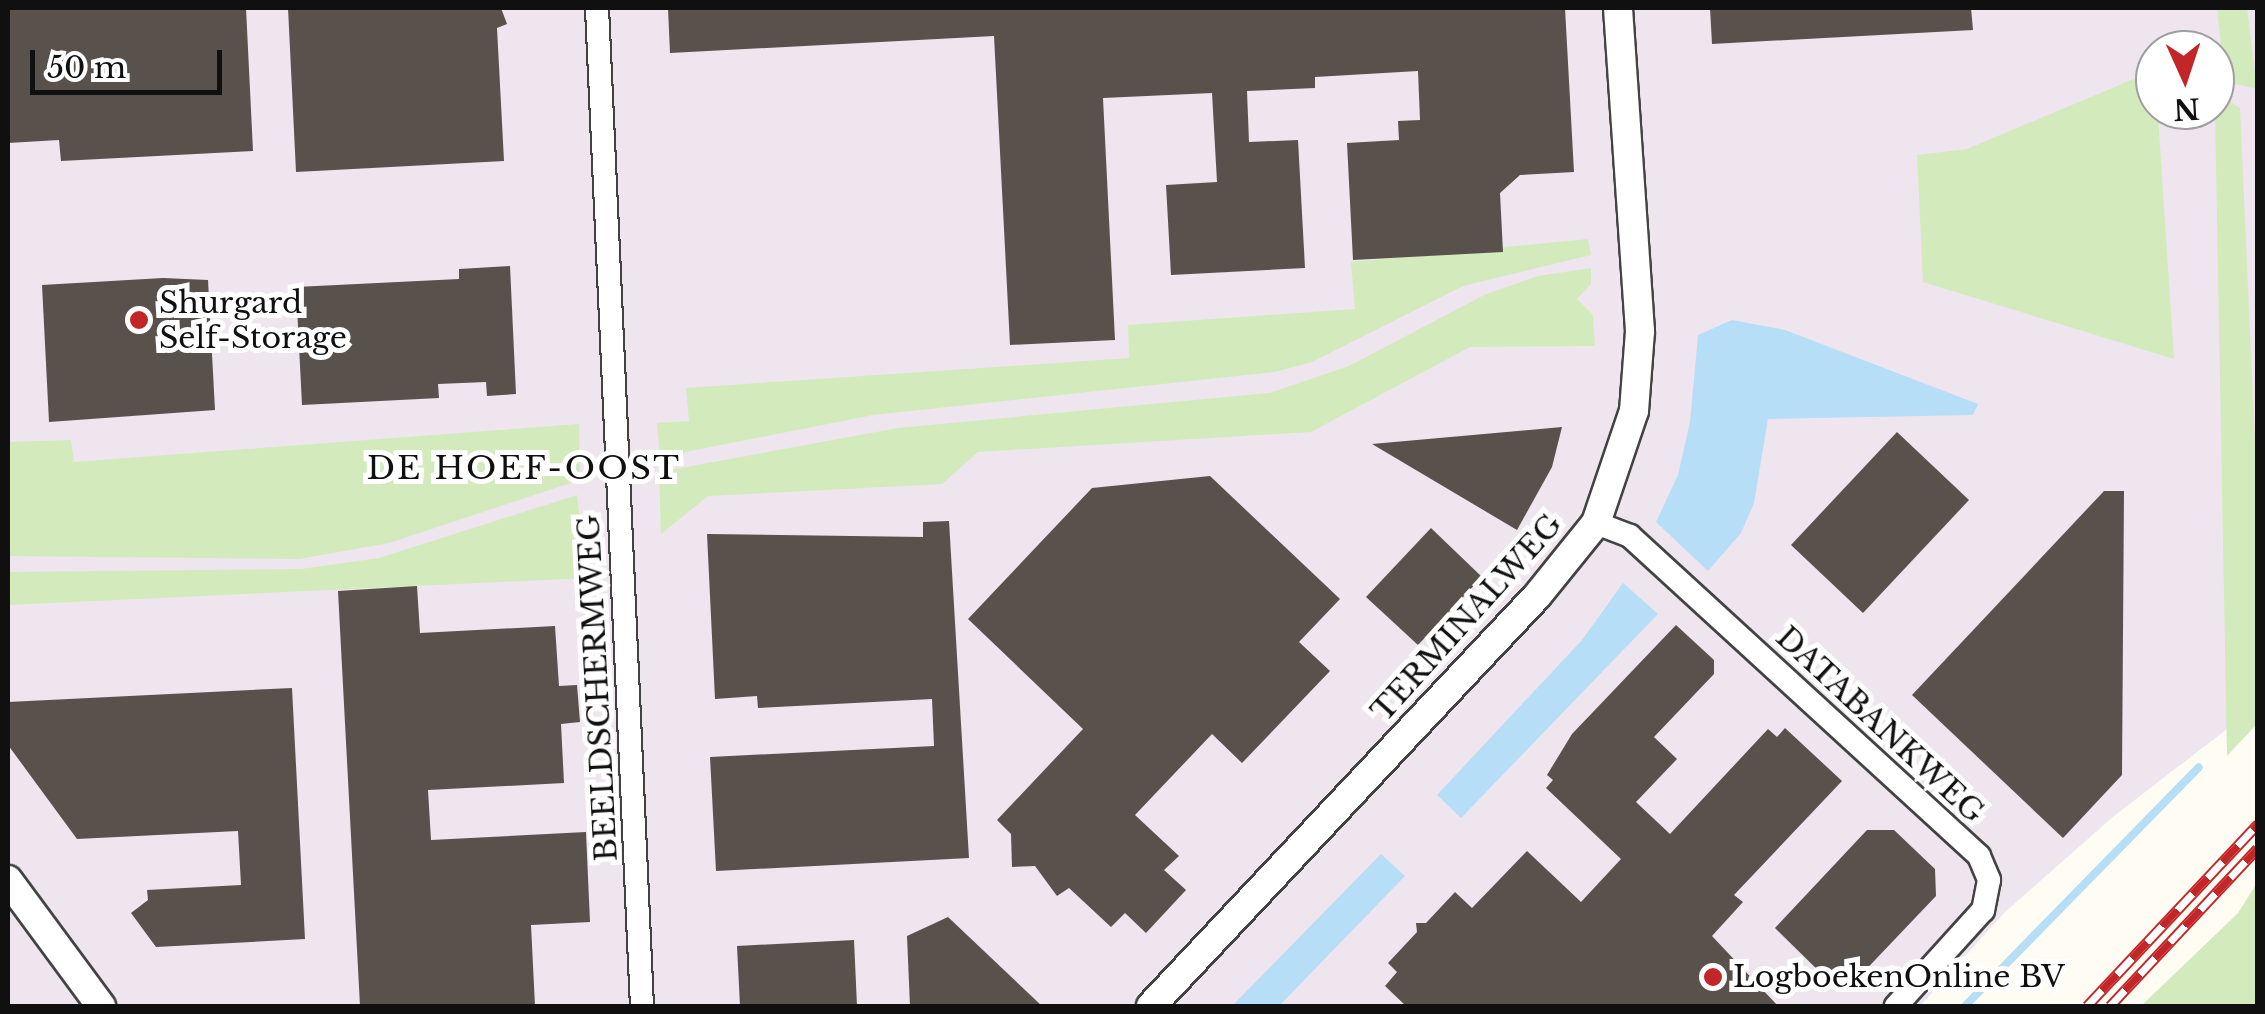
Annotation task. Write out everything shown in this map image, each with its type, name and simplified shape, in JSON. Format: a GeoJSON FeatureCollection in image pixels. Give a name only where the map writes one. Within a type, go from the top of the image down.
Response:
{"type":"FeatureCollection","features":[{"type":"Feature","properties":{"kind":"street","name":"BEELDSCHERMWEG"},"geometry":{"type":"LineString","coordinates":[[597,8],[642,1006]]}},
{"type":"Feature","properties":{"kind":"street","name":"TERMINALWEG"},"geometry":{"type":"LineString","coordinates":[[1152,1006],[1536,596],[1596,522],[1634,411],[1640,331],[1618,8]]}},
{"type":"Feature","properties":{"kind":"street","name":"DATABANKWEG"},"geometry":{"type":"LineString","coordinates":[[1596,522],[1630,536],[1979,856],[1989,880],[1983,910],[1896,1006]]}},
{"type":"Feature","properties":{"kind":"street"},"geometry":{"type":"LineString","coordinates":[[8,880],[101,1006]]}},
{"type":"Feature","properties":{"kind":"shaded area"},"geometry":{"type":"Polygon","coordinates":[[[8,8],[2257,8],[2257,706],[2114,816],[2004,913],[1920,1006],[8,1006],[8,8]]]}},
{"type":"Feature","properties":{"kind":"green space"},"geometry":{"type":"Polygon","coordinates":[[[2217,8],[2247,8],[2257,89],[2235,84],[2235,30],[2219,30],[2217,8]]]}},
{"type":"Feature","properties":{"kind":"green space"},"geometry":{"type":"Polygon","coordinates":[[[2135,78],[2135,130],[2159,130],[2174,359],[1923,282],[1917,155],[1967,149],[2135,78]]]}},
{"type":"Feature","properties":{"kind":"green space"},"geometry":{"type":"Polygon","coordinates":[[[2235,105],[2240,108],[2257,488],[2258,723],[2227,756],[2215,130],[2235,130],[2235,105]]]}},
{"type":"Feature","properties":{"kind":"green space"},"geometry":{"type":"Polygon","coordinates":[[[1588,239],[1591,255],[1463,286],[1312,362],[1275,372],[873,415],[660,457],[657,423],[689,421],[686,388],[1129,358],[1128,325],[1355,309],[1351,262],[1588,239]]]}},
{"type":"Feature","properties":{"kind":"green space"},"geometry":{"type":"Polygon","coordinates":[[[1591,268],[1591,284],[1577,299],[1593,315],[1595,346],[1470,347],[1311,432],[978,452],[942,484],[708,496],[661,534],[659,472],[898,428],[1269,393],[1349,366],[1484,295],[1538,276],[1591,268]]]}},
{"type":"Feature","properties":{"kind":"green space"},"geometry":{"type":"Polygon","coordinates":[[[579,424],[580,480],[389,543],[299,559],[8,556],[8,442],[71,440],[74,462],[579,424]]]}},
{"type":"Feature","properties":{"kind":"green space"},"geometry":{"type":"Polygon","coordinates":[[[577,495],[587,578],[8,605],[8,572],[301,569],[379,558],[577,495]]]}},
{"type":"Feature","properties":{"kind":"green space"},"geometry":{"type":"Polygon","coordinates":[[[2257,883],[2257,1006],[2141,1006],[2238,913],[2257,883]]]}},
{"type":"Feature","properties":{"kind":"water"},"geometry":{"type":"Polygon","coordinates":[[[1732,320],[1785,330],[1978,404],[1973,415],[1768,419],[1754,503],[1741,533],[1708,571],[1656,522],[1678,475],[1690,422],[1698,335],[1732,320]]]}},
{"type":"Feature","properties":{"kind":"water"},"geometry":{"type":"Polygon","coordinates":[[[1623,583],[1658,614],[1461,818],[1437,795],[1582,640],[1623,583]]]}},
{"type":"Feature","properties":{"kind":"water"},"geometry":{"type":"Polygon","coordinates":[[[1381,854],[1405,876],[1279,1006],[1232,1006],[1381,854]]]}},
{"type":"Feature","properties":{"kind":"building"},"geometry":{"type":"Polygon","coordinates":[[[8,8],[246,8],[253,151],[61,161],[59,140],[8,143],[8,8]]]}},
{"type":"Feature","properties":{"kind":"building"},"geometry":{"type":"Polygon","coordinates":[[[288,8],[501,8],[507,24],[497,28],[504,161],[296,172],[288,8]]]}},
{"type":"Feature","properties":{"kind":"building"},"geometry":{"type":"Polygon","coordinates":[[[668,8],[1565,8],[1574,172],[1520,175],[1500,193],[1503,252],[1353,260],[1347,143],[1399,140],[1398,121],[1420,120],[1418,71],[1315,77],[1315,88],[1247,91],[1249,142],[1298,140],[1305,268],[1171,275],[1166,185],[1217,182],[1212,93],[1103,98],[1115,340],[1010,345],[994,36],[670,53],[668,8]]]}},
{"type":"Feature","properties":{"kind":"building"},"geometry":{"type":"Polygon","coordinates":[[[1710,8],[1971,8],[1973,30],[1712,44],[1710,8]]]}},
{"type":"Feature","properties":{"kind":"building"},"geometry":{"type":"Polygon","coordinates":[[[510,266],[516,394],[487,396],[486,382],[438,384],[439,398],[302,405],[296,287],[459,279],[459,269],[510,266]]]}},
{"type":"Feature","properties":{"kind":"building"},"geometry":{"type":"Polygon","coordinates":[[[163,278],[208,280],[215,410],[49,422],[42,285],[163,278]]]}},
{"type":"Feature","properties":{"kind":"building"},"geometry":{"type":"Polygon","coordinates":[[[1562,427],[1552,467],[1517,530],[1372,444],[1562,427]]]}},
{"type":"Feature","properties":{"kind":"building"},"geometry":{"type":"Polygon","coordinates":[[[1897,432],[1969,500],[1863,613],[1791,545],[1897,432]]]}},
{"type":"Feature","properties":{"kind":"building"},"geometry":{"type":"Polygon","coordinates":[[[1210,476],[1340,599],[1299,642],[1330,671],[1242,763],[1212,734],[1135,815],[1179,856],[1164,870],[1186,890],[1146,933],[1125,913],[1111,927],[1069,888],[1057,896],[1035,866],[1012,867],[1011,834],[997,820],[1083,729],[968,619],[1092,488],[1210,476]]]}},
{"type":"Feature","properties":{"kind":"building"},"geometry":{"type":"Polygon","coordinates":[[[2104,491],[2124,491],[2122,775],[2063,838],[1912,695],[2104,491]]]}},
{"type":"Feature","properties":{"kind":"building"},"geometry":{"type":"Polygon","coordinates":[[[949,521],[969,858],[716,871],[710,757],[934,746],[932,699],[758,708],[757,696],[715,699],[707,534],[923,537],[923,522],[949,521]]]}},
{"type":"Feature","properties":{"kind":"building"},"geometry":{"type":"Polygon","coordinates":[[[1431,528],[1482,577],[1418,645],[1366,597],[1431,528]]]}},
{"type":"Feature","properties":{"kind":"building"},"geometry":{"type":"Polygon","coordinates":[[[417,586],[420,633],[555,626],[559,686],[577,685],[580,722],[561,724],[564,783],[428,790],[431,840],[586,832],[590,922],[531,925],[535,1006],[360,1006],[338,591],[417,586]]]}},
{"type":"Feature","properties":{"kind":"building"},"geometry":{"type":"Polygon","coordinates":[[[1676,625],[1714,660],[1714,674],[1654,737],[1677,759],[1636,802],[1670,834],[1768,729],[1777,737],[1785,728],[1842,781],[1734,895],[1743,902],[1712,936],[1778,1006],[1406,1006],[1385,986],[1397,972],[1388,963],[1417,932],[1416,923],[1426,923],[1455,892],[1472,908],[1527,851],[1581,902],[1621,859],[1546,788],[1553,780],[1547,775],[1572,734],[1676,625]]]}},
{"type":"Feature","properties":{"kind":"building"},"geometry":{"type":"Polygon","coordinates":[[[292,688],[305,939],[156,947],[131,913],[148,900],[147,890],[241,885],[238,831],[77,839],[8,745],[8,702],[292,688]]]}},
{"type":"Feature","properties":{"kind":"building"},"geometry":{"type":"Polygon","coordinates":[[[1867,830],[1894,830],[1935,869],[1936,896],[1856,980],[1842,967],[1829,981],[1775,928],[1867,830]]]}},
{"type":"Feature","properties":{"kind":"building"},"geometry":{"type":"Polygon","coordinates":[[[948,917],[1042,1006],[910,1006],[907,936],[948,917]]]}},
{"type":"Feature","properties":{"kind":"building"},"geometry":{"type":"Polygon","coordinates":[[[854,940],[857,1006],[740,1006],[737,946],[854,940]]]}},
{"type":"Feature","properties":{"kind":"waterway"},"geometry":{"type":"LineString","coordinates":[[1965,1006],[2199,767]]}},
{"type":"Feature","properties":{"kind":"railway"},"geometry":{"type":"LineString","coordinates":[[2087,1006],[2258,824]]}},
{"type":"Feature","properties":{"kind":"railway"},"geometry":{"type":"LineString","coordinates":[[2110,1006],[2258,848]]}},
{"type":"Feature","properties":{"kind":"place","name":"Shurgard Self-Storage"},"geometry":{"type":"Point","coordinates":[139,320]}},
{"type":"Feature","properties":{"kind":"place","name":"LogboekenOnline BV"},"geometry":{"type":"Point","coordinates":[1713,977]}},
{"type":"Feature","properties":{"kind":"district","name":"DE HOEF-OOST"},"geometry":{"type":"Point","coordinates":[524,468]}}]}
